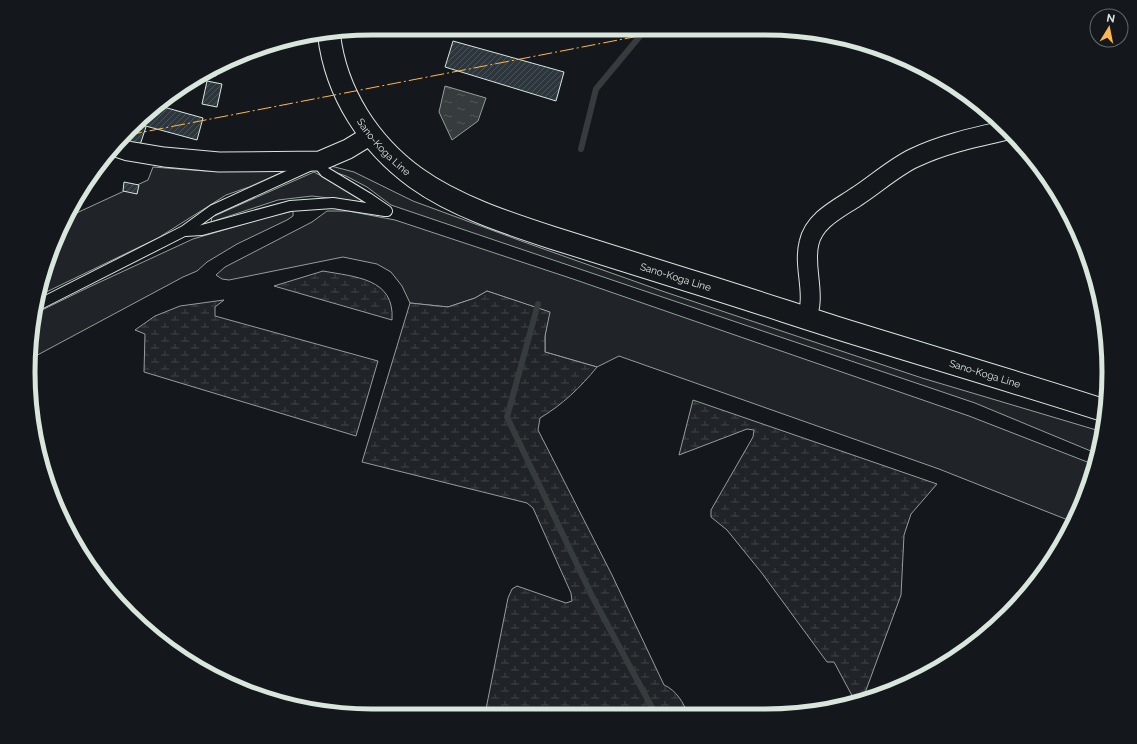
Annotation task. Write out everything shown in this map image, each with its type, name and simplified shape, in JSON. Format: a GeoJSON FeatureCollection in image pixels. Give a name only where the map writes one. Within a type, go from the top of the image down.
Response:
{"type":"FeatureCollection","features":[{"type":"Feature","properties":{"kind":"main road","name":"Sano-Koga Line"},"geometry":{"type":"LineString","coordinates":[[329,38],[341,83],[352,108],[371,135],[380,146],[417,178],[448,197],[501,220],[615,258],[1100,409]]}},
{"type":"Feature","properties":{"kind":"street"},"geometry":{"type":"LineString","coordinates":[[806,318],[810,305],[808,243],[817,226],[827,216],[837,208],[873,186],[898,167],[914,158],[958,142],[1000,132]]}},
{"type":"Feature","properties":{"kind":"street"},"geometry":{"type":"LineString","coordinates":[[120,148],[164,157],[219,162],[320,161],[348,149],[371,135]]}},
{"type":"Feature","properties":{"kind":"lane"},"geometry":{"type":"LineString","coordinates":[[42,303],[184,231],[213,210],[320,161],[321,167],[325,172],[387,211],[333,203],[290,206],[202,230],[184,231]]}},
{"type":"Feature","properties":{"kind":"green space"},"geometry":{"type":"Polygon","coordinates":[[[296,166],[249,187],[226,195],[158,238],[44,293],[61,243],[75,214],[148,180],[153,167],[205,171],[296,166]]]}},
{"type":"Feature","properties":{"kind":"green space"},"geometry":{"type":"Polygon","coordinates":[[[331,166],[354,172],[413,201],[662,291],[922,378],[1097,430],[1093,452],[975,403],[391,205],[367,187],[346,176],[328,170],[331,166]]]}},
{"type":"Feature","properties":{"kind":"green space"},"geometry":{"type":"Polygon","coordinates":[[[314,172],[359,197],[362,202],[312,196],[278,200],[211,222],[212,217],[314,172]]]}},
{"type":"Feature","properties":{"kind":"green space"},"geometry":{"type":"Polygon","coordinates":[[[293,211],[293,216],[287,220],[237,244],[207,262],[197,271],[183,277],[36,356],[40,311],[193,239],[293,211]]]}},
{"type":"Feature","properties":{"kind":"green space"},"geometry":{"type":"Polygon","coordinates":[[[327,211],[348,211],[395,220],[573,279],[969,416],[1090,463],[1068,520],[939,469],[619,356],[597,367],[545,352],[545,336],[549,312],[487,291],[475,298],[448,307],[410,303],[402,286],[391,272],[377,264],[343,257],[229,280],[222,279],[216,275],[225,267],[312,222],[327,211]]]}},
{"type":"Feature","properties":{"kind":"green space"},"geometry":{"type":"Polygon","coordinates":[[[323,271],[360,278],[371,282],[380,288],[387,295],[391,306],[392,320],[274,286],[323,271]]]}},
{"type":"Feature","properties":{"kind":"green space"},"geometry":{"type":"Polygon","coordinates":[[[487,291],[550,312],[545,336],[545,352],[597,367],[571,395],[540,418],[538,430],[612,575],[664,685],[679,697],[685,709],[486,709],[508,598],[512,589],[517,586],[566,603],[572,601],[571,593],[533,508],[527,503],[362,462],[410,303],[448,307],[475,298],[487,291]]]}},
{"type":"Feature","properties":{"kind":"green space"},"geometry":{"type":"Polygon","coordinates":[[[224,300],[215,307],[215,316],[378,361],[356,436],[144,372],[145,334],[135,330],[155,316],[180,306],[224,300]]]}},
{"type":"Feature","properties":{"kind":"green space"},"geometry":{"type":"Polygon","coordinates":[[[693,400],[937,484],[911,514],[904,535],[901,595],[865,694],[853,698],[834,662],[827,662],[761,572],[727,530],[711,517],[711,510],[753,437],[754,430],[747,429],[679,455],[693,400]]]}},
{"type":"Feature","properties":{"kind":"water"},"geometry":{"type":"Polygon","coordinates":[[[445,86],[486,98],[478,121],[452,140],[439,112],[445,86]]]}},
{"type":"Feature","properties":{"kind":"building"},"geometry":{"type":"Polygon","coordinates":[[[453,41],[564,72],[556,101],[445,67],[453,41]]]}},
{"type":"Feature","properties":{"kind":"building"},"geometry":{"type":"Polygon","coordinates":[[[207,81],[222,84],[217,107],[202,104],[207,81]]]}},
{"type":"Feature","properties":{"kind":"building"},"geometry":{"type":"Polygon","coordinates":[[[164,107],[203,118],[197,140],[143,125],[164,107]]]}},
{"type":"Feature","properties":{"kind":"building"},"geometry":{"type":"Polygon","coordinates":[[[143,126],[146,127],[139,148],[126,143],[143,126]]]}},
{"type":"Feature","properties":{"kind":"building"},"geometry":{"type":"Polygon","coordinates":[[[124,182],[139,185],[137,194],[123,191],[124,182]]]}},
{"type":"Feature","properties":{"kind":"waterway"},"geometry":{"type":"LineString","coordinates":[[581,149],[596,89],[641,35]]}},
{"type":"Feature","properties":{"kind":"waterway"},"geometry":{"type":"LineString","coordinates":[[538,304],[507,417],[592,596],[653,709]]}},
{"type":"Feature","properties":{"kind":"power"},"geometry":{"type":"LineString","coordinates":[[134,134],[644,35]]}}]}
